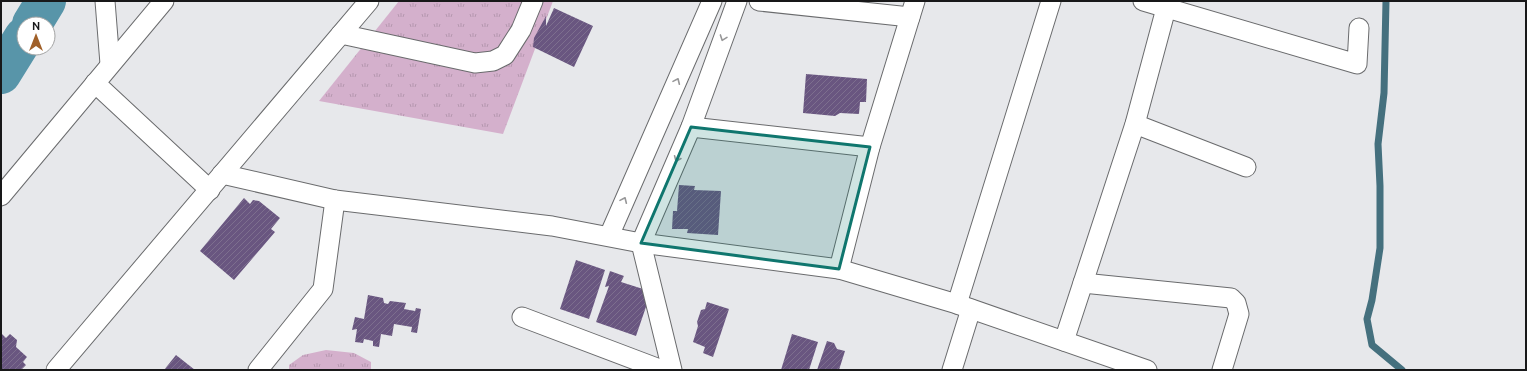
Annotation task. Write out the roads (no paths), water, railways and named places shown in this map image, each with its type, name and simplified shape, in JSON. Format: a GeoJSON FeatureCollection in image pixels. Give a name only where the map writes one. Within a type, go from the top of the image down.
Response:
{"type":"FeatureCollection","features":[{"type":"Feature","properties":{"kind":"street"},"geometry":{"type":"LineString","coordinates":[[105,1],[110,64]]}},
{"type":"Feature","properties":{"kind":"street"},"geometry":{"type":"LineString","coordinates":[[1,196],[164,1]]}},
{"type":"Feature","properties":{"kind":"street"},"geometry":{"type":"LineString","coordinates":[[56,370],[369,1]]}},
{"type":"Feature","properties":{"kind":"street"},"geometry":{"type":"LineString","coordinates":[[341,34],[475,63],[493,61],[505,55],[521,30],[533,1]]}},
{"type":"Feature","properties":{"kind":"street"},"geometry":{"type":"LineString","coordinates":[[609,236],[712,1]]}},
{"type":"Feature","properties":{"kind":"street"},"geometry":{"type":"LineString","coordinates":[[672,370],[642,243],[691,127],[737,1]]}},
{"type":"Feature","properties":{"kind":"street"},"geometry":{"type":"LineString","coordinates":[[759,1],[912,9],[870,147],[839,269]]}},
{"type":"Feature","properties":{"kind":"street"},"geometry":{"type":"LineString","coordinates":[[952,370],[964,307],[1051,1]]}},
{"type":"Feature","properties":{"kind":"street"},"geometry":{"type":"LineString","coordinates":[[1143,1],[1166,5],[1357,64],[1360,28]]}},
{"type":"Feature","properties":{"kind":"street"},"geometry":{"type":"LineString","coordinates":[[1064,341],[1135,124],[1166,5]]}},
{"type":"Feature","properties":{"kind":"street"},"geometry":{"type":"LineString","coordinates":[[95,83],[210,190]]}},
{"type":"Feature","properties":{"kind":"street"},"geometry":{"type":"LineString","coordinates":[[1135,124],[1246,167]]}},
{"type":"Feature","properties":{"kind":"street"},"geometry":{"type":"LineString","coordinates":[[691,127],[870,147]]}},
{"type":"Feature","properties":{"kind":"street"},"geometry":{"type":"LineString","coordinates":[[222,174],[335,200],[552,226],[642,243],[839,269],[964,307],[1143,369]]}},
{"type":"Feature","properties":{"kind":"street"},"geometry":{"type":"LineString","coordinates":[[258,370],[323,289],[335,200]]}},
{"type":"Feature","properties":{"kind":"street"},"geometry":{"type":"LineString","coordinates":[[1083,283],[1231,298],[1236,303],[1239,314],[1222,370]]}},
{"type":"Feature","properties":{"kind":"street"},"geometry":{"type":"LineString","coordinates":[[522,317],[662,370]]}},
{"type":"Feature","properties":{"kind":"waterway"},"geometry":{"type":"LineString","coordinates":[[37,16],[46,1]]}},
{"type":"Feature","properties":{"kind":"waterway"},"geometry":{"type":"LineString","coordinates":[[1386,1],[1384,93],[1378,144],[1380,248],[1372,300],[1367,319],[1372,345],[1402,370]]}},
{"type":"Feature","properties":{"kind":"waterway"},"geometry":{"type":"LineString","coordinates":[[1,74],[16,50]]}}]}
